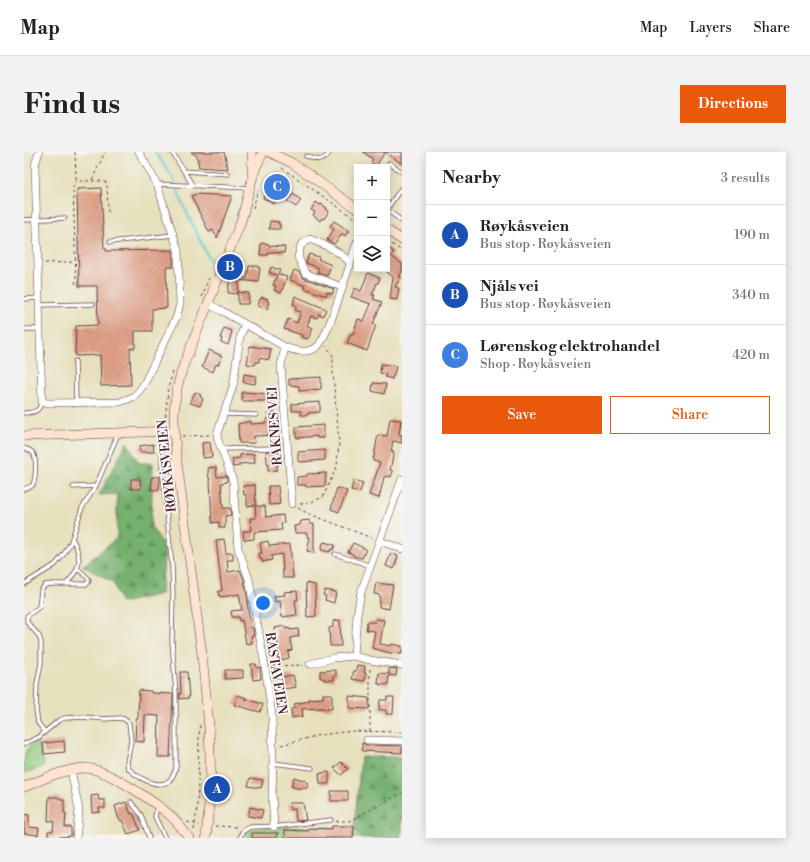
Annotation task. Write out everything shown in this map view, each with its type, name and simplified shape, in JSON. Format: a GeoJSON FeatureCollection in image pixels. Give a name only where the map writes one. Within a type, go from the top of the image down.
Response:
{"type":"FeatureCollection","features":[{"type":"Feature","properties":{"kind":"main road","name":"RØYKÅSVEIEN"},"geometry":{"type":"LineString","coordinates":[[206,838],[211,783],[209,727],[202,655],[174,433],[174,406],[178,382],[240,224],[252,176],[252,152]]}},
{"type":"Feature","properties":{"kind":"main road","name":"RØYKÅSVEIEN"},"geometry":{"type":"LineString","coordinates":[[252,176],[265,152]]}},
{"type":"Feature","properties":{"kind":"main road"},"geometry":{"type":"LineString","coordinates":[[265,152],[292,163],[354,207]]}},
{"type":"Feature","properties":{"kind":"main road"},"geometry":{"type":"LineString","coordinates":[[283,152],[292,163]]}},
{"type":"Feature","properties":{"kind":"main road"},"geometry":{"type":"LineString","coordinates":[[390,232],[402,240]]}},
{"type":"Feature","properties":{"kind":"main road"},"geometry":{"type":"LineString","coordinates":[[24,436],[162,432],[174,433]]}},
{"type":"Feature","properties":{"kind":"main road"},"geometry":{"type":"LineString","coordinates":[[24,787],[71,770],[88,768],[102,772],[120,781],[157,805],[192,836]]}},
{"type":"Feature","properties":{"kind":"street"},"geometry":{"type":"LineString","coordinates":[[39,152],[35,165],[42,402],[120,402],[133,397],[139,392],[144,384],[177,316],[180,303],[178,250],[157,184],[139,152]]}},
{"type":"Feature","properties":{"kind":"street"},"geometry":{"type":"LineString","coordinates":[[342,287],[305,273],[298,257],[301,245],[310,239],[335,250],[344,256],[350,263]]}},
{"type":"Feature","properties":{"kind":"street"},"geometry":{"type":"LineString","coordinates":[[208,304],[285,347],[296,351],[308,351],[317,347],[326,333],[354,252]]}},
{"type":"Feature","properties":{"kind":"street"},"geometry":{"type":"LineString","coordinates":[[217,434],[232,386],[240,337],[245,324]]}},
{"type":"Feature","properties":{"kind":"street","name":"RAKNES VEI"},"geometry":{"type":"LineString","coordinates":[[285,347],[282,366],[292,504]]}},
{"type":"Feature","properties":{"kind":"street","name":"RASTAVEIEN"},"geometry":{"type":"LineString","coordinates":[[217,434],[221,450],[233,481],[238,548],[249,579],[265,666],[272,715],[272,794],[274,827]]}},
{"type":"Feature","properties":{"kind":"street"},"geometry":{"type":"LineString","coordinates":[[354,656],[357,615],[361,592],[402,479]]}},
{"type":"Feature","properties":{"kind":"street"},"geometry":{"type":"LineString","coordinates":[[380,541],[402,549]]}},
{"type":"Feature","properties":{"kind":"street"},"geometry":{"type":"LineString","coordinates":[[310,664],[333,658],[354,656],[402,665]]}},
{"type":"Feature","properties":{"kind":"street"},"geometry":{"type":"LineString","coordinates":[[367,740],[402,741]]}},
{"type":"Feature","properties":{"kind":"street"},"geometry":{"type":"LineString","coordinates":[[71,770],[79,815],[76,838]]}},
{"type":"Feature","properties":{"kind":"lane"},"geometry":{"type":"LineString","coordinates":[[172,152],[193,186]]}},
{"type":"Feature","properties":{"kind":"lane"},"geometry":{"type":"LineString","coordinates":[[306,156],[316,160],[321,160],[330,152]]}},
{"type":"Feature","properties":{"kind":"lane"},"geometry":{"type":"LineString","coordinates":[[389,163],[402,172]]}},
{"type":"Feature","properties":{"kind":"lane"},"geometry":{"type":"LineString","coordinates":[[184,171],[228,174]]}},
{"type":"Feature","properties":{"kind":"lane"},"geometry":{"type":"LineString","coordinates":[[157,184],[250,188]]}},
{"type":"Feature","properties":{"kind":"lane"},"geometry":{"type":"LineString","coordinates":[[390,205],[402,187]]}},
{"type":"Feature","properties":{"kind":"lane"},"geometry":{"type":"LineString","coordinates":[[390,212],[402,221]]}},
{"type":"Feature","properties":{"kind":"lane"},"geometry":{"type":"LineString","coordinates":[[24,220],[65,218]]}},
{"type":"Feature","properties":{"kind":"lane"},"geometry":{"type":"LineString","coordinates":[[110,242],[174,235]]}},
{"type":"Feature","properties":{"kind":"lane"},"geometry":{"type":"LineString","coordinates":[[24,299],[39,302],[93,304]]}},
{"type":"Feature","properties":{"kind":"lane"},"geometry":{"type":"LineString","coordinates":[[24,329],[40,328]]}},
{"type":"Feature","properties":{"kind":"lane"},"geometry":{"type":"LineString","coordinates":[[75,361],[76,402]]}},
{"type":"Feature","properties":{"kind":"lane"},"geometry":{"type":"LineString","coordinates":[[24,413],[40,409],[42,402]]}},
{"type":"Feature","properties":{"kind":"lane"},"geometry":{"type":"LineString","coordinates":[[224,414],[257,415]]}},
{"type":"Feature","properties":{"kind":"lane"},"geometry":{"type":"LineString","coordinates":[[24,744],[39,737],[59,720],[65,718],[84,717],[105,720],[120,718],[129,723],[131,741],[127,764],[130,771],[143,779],[158,784],[166,782],[174,774],[176,767],[176,699],[172,641],[173,594],[170,542],[162,467],[162,432]]}},
{"type":"Feature","properties":{"kind":"lane"},"geometry":{"type":"LineString","coordinates":[[24,584],[55,565],[64,554],[72,538],[82,508],[96,486],[119,433]]}},
{"type":"Feature","properties":{"kind":"lane"},"geometry":{"type":"LineString","coordinates":[[24,448],[33,453],[35,479],[32,486],[24,489]]}},
{"type":"Feature","properties":{"kind":"lane"},"geometry":{"type":"LineString","coordinates":[[221,450],[278,448]]}},
{"type":"Feature","properties":{"kind":"lane"},"geometry":{"type":"LineString","coordinates":[[73,487],[96,486]]}},
{"type":"Feature","properties":{"kind":"lane"},"geometry":{"type":"LineString","coordinates":[[67,584],[78,569],[79,556],[72,538]]}},
{"type":"Feature","properties":{"kind":"lane"},"geometry":{"type":"LineString","coordinates":[[335,554],[371,566]]}},
{"type":"Feature","properties":{"kind":"lane"},"geometry":{"type":"LineString","coordinates":[[45,732],[38,723],[36,710],[37,684],[41,663],[41,642],[39,636],[27,622],[27,616],[39,607],[41,590],[47,584],[88,583],[89,580],[87,576],[78,569]]}},
{"type":"Feature","properties":{"kind":"lane"},"geometry":{"type":"LineString","coordinates":[[273,763],[312,768]]}},
{"type":"Feature","properties":{"kind":"lane"},"geometry":{"type":"LineString","coordinates":[[131,802],[141,815],[149,838]]}},
{"type":"Feature","properties":{"kind":"lane"},"geometry":{"type":"LineString","coordinates":[[157,805],[155,817],[165,838]]}},
{"type":"Feature","properties":{"kind":"lane"},"geometry":{"type":"LineString","coordinates":[[240,838],[242,832],[250,827],[274,827],[331,820]]}},
{"type":"Feature","properties":{"kind":"path"},"geometry":{"type":"LineString","coordinates":[[75,152],[76,181],[73,187],[76,262],[75,284]]}},
{"type":"Feature","properties":{"kind":"path"},"geometry":{"type":"LineString","coordinates":[[92,181],[105,152]]}},
{"type":"Feature","properties":{"kind":"path"},"geometry":{"type":"LineString","coordinates":[[281,167],[354,218]]}},
{"type":"Feature","properties":{"kind":"path"},"geometry":{"type":"LineString","coordinates":[[76,181],[102,181],[107,183],[108,212]]}},
{"type":"Feature","properties":{"kind":"path"},"geometry":{"type":"LineString","coordinates":[[390,243],[402,251]]}},
{"type":"Feature","properties":{"kind":"path"},"geometry":{"type":"LineString","coordinates":[[38,264],[76,262]]}},
{"type":"Feature","properties":{"kind":"path"},"geometry":{"type":"LineString","coordinates":[[292,504],[309,503],[323,497],[337,466],[339,442],[335,408],[332,356],[330,351],[321,342]]}},
{"type":"Feature","properties":{"kind":"path"},"geometry":{"type":"LineString","coordinates":[[174,433],[217,434]]}},
{"type":"Feature","properties":{"kind":"path"},"geometry":{"type":"LineString","coordinates":[[292,504],[307,514],[380,541]]}},
{"type":"Feature","properties":{"kind":"path"},"geometry":{"type":"LineString","coordinates":[[367,740],[370,732],[370,660]]}},
{"type":"Feature","properties":{"kind":"path"},"geometry":{"type":"LineString","coordinates":[[265,666],[310,664]]}},
{"type":"Feature","properties":{"kind":"path"},"geometry":{"type":"LineString","coordinates":[[192,836],[196,813],[198,750],[201,720]]}},
{"type":"Feature","properties":{"kind":"path"},"geometry":{"type":"LineString","coordinates":[[272,747],[319,735],[352,731],[402,732]]}},
{"type":"Feature","properties":{"kind":"path"},"geometry":{"type":"LineString","coordinates":[[331,820],[349,821],[402,793]]}},
{"type":"Feature","properties":{"kind":"path"},"geometry":{"type":"LineString","coordinates":[[212,826],[250,827]]}},
{"type":"Feature","properties":{"kind":"green space"},"geometry":{"type":"Polygon","coordinates":[[[127,442],[139,463],[153,463],[151,527],[165,548],[161,594],[121,603],[113,582],[83,566],[117,538],[117,494],[99,495],[127,442]]]}},
{"type":"Feature","properties":{"kind":"green space"},"geometry":{"type":"Polygon","coordinates":[[[38,742],[44,766],[24,773],[24,761],[27,749],[38,742]]]}},
{"type":"Feature","properties":{"kind":"green space"},"geometry":{"type":"Polygon","coordinates":[[[361,757],[402,757],[402,838],[362,838],[354,827],[361,757]]]}},
{"type":"Feature","properties":{"kind":"green space"},"geometry":{"type":"Polygon","coordinates":[[[274,827],[353,827],[362,838],[247,838],[245,830],[274,827]]]}},
{"type":"Feature","properties":{"kind":"building"},"geometry":{"type":"Polygon","coordinates":[[[191,152],[224,152],[228,169],[199,167],[197,156],[191,152]]]}},
{"type":"Feature","properties":{"kind":"building"},"geometry":{"type":"Polygon","coordinates":[[[363,152],[385,152],[377,164],[371,162],[373,159],[363,152]]]}},
{"type":"Feature","properties":{"kind":"building"},"geometry":{"type":"Polygon","coordinates":[[[385,152],[402,152],[402,164],[385,152]]]}},
{"type":"Feature","properties":{"kind":"building"},"geometry":{"type":"Polygon","coordinates":[[[278,173],[290,180],[274,204],[263,198],[278,173]]]}},
{"type":"Feature","properties":{"kind":"building"},"geometry":{"type":"Polygon","coordinates":[[[101,188],[104,248],[106,248],[106,251],[173,250],[173,267],[166,267],[167,308],[152,309],[152,331],[135,331],[135,348],[130,348],[131,385],[101,386],[100,355],[76,356],[75,351],[76,326],[98,325],[97,286],[79,286],[77,189],[101,188]]]}},
{"type":"Feature","properties":{"kind":"building"},"geometry":{"type":"Polygon","coordinates":[[[197,194],[232,196],[217,238],[213,230],[209,232],[191,196],[197,194]]]}},
{"type":"Feature","properties":{"kind":"building"},"geometry":{"type":"Polygon","coordinates":[[[293,194],[301,200],[296,207],[287,201],[293,194]]]}},
{"type":"Feature","properties":{"kind":"building"},"geometry":{"type":"Polygon","coordinates":[[[316,202],[327,208],[326,209],[329,211],[324,219],[322,218],[320,221],[313,215],[315,212],[311,210],[316,202]]]}},
{"type":"Feature","properties":{"kind":"building"},"geometry":{"type":"Polygon","coordinates":[[[270,221],[279,222],[278,224],[280,224],[280,229],[269,229],[270,221]]]}},
{"type":"Feature","properties":{"kind":"building"},"geometry":{"type":"Polygon","coordinates":[[[334,221],[349,231],[345,236],[342,234],[334,244],[327,240],[334,229],[330,226],[334,221]]]}},
{"type":"Feature","properties":{"kind":"building"},"geometry":{"type":"Polygon","coordinates":[[[261,243],[269,244],[269,246],[285,247],[284,253],[268,252],[268,255],[260,255],[261,243]]]}},
{"type":"Feature","properties":{"kind":"building"},"geometry":{"type":"Polygon","coordinates":[[[390,249],[394,252],[391,256],[402,264],[402,272],[399,276],[401,277],[395,287],[399,288],[397,300],[390,299],[393,277],[387,272],[390,272],[390,249]]]}},
{"type":"Feature","properties":{"kind":"building"},"geometry":{"type":"Polygon","coordinates":[[[309,254],[319,257],[318,259],[331,265],[327,276],[317,272],[319,268],[306,263],[309,254]]]}},
{"type":"Feature","properties":{"kind":"building"},"geometry":{"type":"Polygon","coordinates":[[[249,266],[258,266],[258,268],[260,268],[258,282],[239,280],[238,294],[228,293],[229,284],[233,273],[247,279],[249,266]]]}},
{"type":"Feature","properties":{"kind":"building"},"geometry":{"type":"Polygon","coordinates":[[[271,267],[280,270],[278,274],[287,277],[281,293],[274,290],[276,286],[273,285],[277,275],[269,273],[271,267]]]}},
{"type":"Feature","properties":{"kind":"building"},"geometry":{"type":"Polygon","coordinates":[[[294,270],[299,272],[303,278],[334,289],[332,294],[327,292],[326,296],[304,288],[305,286],[290,280],[294,270]]]}},
{"type":"Feature","properties":{"kind":"building"},"geometry":{"type":"Polygon","coordinates":[[[368,273],[380,278],[372,295],[375,295],[373,299],[382,302],[373,324],[376,325],[367,351],[347,343],[351,333],[353,334],[358,319],[364,321],[371,304],[351,297],[355,288],[361,291],[368,273]]]}},
{"type":"Feature","properties":{"kind":"building"},"geometry":{"type":"Polygon","coordinates":[[[238,292],[249,293],[248,304],[238,304],[238,292]]]}},
{"type":"Feature","properties":{"kind":"building"},"geometry":{"type":"Polygon","coordinates":[[[295,296],[326,309],[323,316],[319,314],[317,318],[311,316],[307,326],[313,328],[308,339],[301,337],[302,335],[284,329],[288,319],[297,323],[301,312],[295,310],[297,306],[293,304],[295,296]]]}},
{"type":"Feature","properties":{"kind":"building"},"geometry":{"type":"Polygon","coordinates":[[[262,297],[268,299],[267,301],[269,302],[267,309],[258,306],[262,297]]]}},
{"type":"Feature","properties":{"kind":"building"},"geometry":{"type":"Polygon","coordinates":[[[224,328],[232,331],[228,345],[221,342],[222,338],[220,338],[224,328]]]}},
{"type":"Feature","properties":{"kind":"building"},"geometry":{"type":"Polygon","coordinates":[[[250,346],[271,349],[269,360],[259,358],[259,362],[256,362],[255,365],[247,364],[250,346]]]}},
{"type":"Feature","properties":{"kind":"building"},"geometry":{"type":"Polygon","coordinates":[[[209,350],[222,356],[218,365],[216,364],[213,372],[202,367],[209,350]]]}},
{"type":"Feature","properties":{"kind":"building"},"geometry":{"type":"Polygon","coordinates":[[[381,364],[396,366],[392,379],[385,377],[386,374],[380,373],[381,364]]]}},
{"type":"Feature","properties":{"kind":"building"},"geometry":{"type":"Polygon","coordinates":[[[244,374],[256,376],[255,384],[243,382],[244,374]]]}},
{"type":"Feature","properties":{"kind":"building"},"geometry":{"type":"Polygon","coordinates":[[[321,377],[321,389],[299,391],[299,386],[289,385],[289,379],[321,377]]]}},
{"type":"Feature","properties":{"kind":"building"},"geometry":{"type":"Polygon","coordinates":[[[373,383],[386,384],[384,394],[372,391],[373,383]]]}},
{"type":"Feature","properties":{"kind":"building"},"geometry":{"type":"Polygon","coordinates":[[[195,392],[201,395],[200,397],[203,399],[200,406],[190,403],[195,392]]]}},
{"type":"Feature","properties":{"kind":"building"},"geometry":{"type":"Polygon","coordinates":[[[242,392],[271,394],[271,401],[242,401],[242,392]]]}},
{"type":"Feature","properties":{"kind":"building"},"geometry":{"type":"Polygon","coordinates":[[[320,402],[320,412],[301,415],[301,411],[292,411],[292,404],[320,402]]]}},
{"type":"Feature","properties":{"kind":"building"},"geometry":{"type":"Polygon","coordinates":[[[275,412],[276,419],[274,419],[276,435],[254,436],[255,443],[239,443],[238,424],[251,421],[251,424],[266,423],[266,420],[268,419],[267,413],[275,412]]]}},
{"type":"Feature","properties":{"kind":"building"},"geometry":{"type":"Polygon","coordinates":[[[390,419],[401,420],[399,435],[402,435],[402,443],[393,441],[391,451],[394,452],[390,470],[393,471],[391,477],[384,477],[379,498],[369,495],[380,463],[373,461],[378,435],[387,436],[390,419]]]}},
{"type":"Feature","properties":{"kind":"building"},"geometry":{"type":"Polygon","coordinates":[[[324,425],[324,438],[317,438],[317,436],[297,438],[296,436],[296,427],[324,425]]]}},
{"type":"Feature","properties":{"kind":"building"},"geometry":{"type":"Polygon","coordinates":[[[210,442],[212,457],[203,458],[202,443],[210,442]]]}},
{"type":"Feature","properties":{"kind":"building"},"geometry":{"type":"Polygon","coordinates":[[[153,444],[154,452],[140,452],[139,446],[153,444]]]}},
{"type":"Feature","properties":{"kind":"building"},"geometry":{"type":"Polygon","coordinates":[[[325,450],[325,460],[298,461],[298,452],[325,450]]]}},
{"type":"Feature","properties":{"kind":"building"},"geometry":{"type":"Polygon","coordinates":[[[266,451],[275,451],[275,453],[278,453],[279,465],[277,465],[277,470],[268,471],[266,451]]]}},
{"type":"Feature","properties":{"kind":"building"},"geometry":{"type":"Polygon","coordinates":[[[254,454],[255,463],[239,464],[239,466],[233,467],[232,459],[240,458],[240,455],[254,454]]]}},
{"type":"Feature","properties":{"kind":"building"},"geometry":{"type":"Polygon","coordinates":[[[216,467],[217,477],[226,476],[227,479],[227,482],[221,483],[223,508],[230,508],[231,515],[225,516],[225,528],[219,528],[219,522],[212,523],[208,468],[216,467]]]}},
{"type":"Feature","properties":{"kind":"building"},"geometry":{"type":"Polygon","coordinates":[[[326,473],[325,486],[306,487],[306,485],[297,485],[297,477],[307,476],[307,474],[326,473]]]}},
{"type":"Feature","properties":{"kind":"building"},"geometry":{"type":"Polygon","coordinates":[[[152,477],[160,477],[159,490],[151,490],[152,477]]]}},
{"type":"Feature","properties":{"kind":"building"},"geometry":{"type":"Polygon","coordinates":[[[131,479],[140,479],[141,489],[131,489],[131,479]]]}},
{"type":"Feature","properties":{"kind":"building"},"geometry":{"type":"Polygon","coordinates":[[[354,480],[363,483],[360,492],[351,490],[354,480]]]}},
{"type":"Feature","properties":{"kind":"building"},"geometry":{"type":"Polygon","coordinates":[[[255,485],[256,505],[247,506],[247,495],[244,495],[243,486],[255,485]]]}},
{"type":"Feature","properties":{"kind":"building"},"geometry":{"type":"Polygon","coordinates":[[[268,486],[278,486],[280,504],[269,505],[268,486]]]}},
{"type":"Feature","properties":{"kind":"building"},"geometry":{"type":"Polygon","coordinates":[[[337,488],[347,491],[339,512],[331,509],[337,488]]]}},
{"type":"Feature","properties":{"kind":"building"},"geometry":{"type":"Polygon","coordinates":[[[255,506],[265,506],[266,517],[283,515],[284,523],[281,524],[282,530],[254,532],[254,539],[244,540],[243,531],[251,531],[250,518],[256,518],[255,506]]]}},
{"type":"Feature","properties":{"kind":"building"},"geometry":{"type":"Polygon","coordinates":[[[309,520],[310,524],[314,524],[314,553],[307,551],[310,537],[307,537],[307,533],[295,533],[294,526],[300,525],[301,521],[309,520]]]}},
{"type":"Feature","properties":{"kind":"building"},"geometry":{"type":"Polygon","coordinates":[[[224,539],[226,553],[233,553],[233,560],[227,560],[228,572],[240,570],[244,580],[251,628],[253,628],[254,636],[251,636],[252,643],[246,644],[242,620],[239,621],[239,617],[232,617],[231,611],[242,610],[239,594],[219,596],[218,591],[222,591],[216,540],[224,539]]]}},
{"type":"Feature","properties":{"kind":"building"},"geometry":{"type":"Polygon","coordinates":[[[268,541],[269,546],[290,544],[293,578],[283,578],[282,554],[271,556],[272,560],[262,562],[259,553],[262,553],[260,543],[268,541]]]}},
{"type":"Feature","properties":{"kind":"building"},"geometry":{"type":"Polygon","coordinates":[[[324,542],[335,545],[333,550],[331,549],[330,552],[321,550],[324,542]]]}},
{"type":"Feature","properties":{"kind":"building"},"geometry":{"type":"Polygon","coordinates":[[[353,543],[366,549],[362,558],[353,556],[354,555],[348,552],[353,543]]]}},
{"type":"Feature","properties":{"kind":"building"},"geometry":{"type":"Polygon","coordinates":[[[391,553],[398,556],[394,569],[386,566],[391,553]]]}},
{"type":"Feature","properties":{"kind":"building"},"geometry":{"type":"Polygon","coordinates":[[[306,583],[315,585],[316,616],[307,617],[306,583]]]}},
{"type":"Feature","properties":{"kind":"building"},"geometry":{"type":"Polygon","coordinates":[[[376,583],[393,585],[389,609],[379,607],[380,595],[374,594],[376,583]]]}},
{"type":"Feature","properties":{"kind":"building"},"geometry":{"type":"Polygon","coordinates":[[[325,590],[336,592],[334,603],[325,600],[326,596],[323,595],[325,590]]]}},
{"type":"Feature","properties":{"kind":"building"},"geometry":{"type":"Polygon","coordinates":[[[297,591],[298,600],[295,600],[297,615],[282,617],[280,601],[275,602],[274,596],[285,595],[284,592],[297,591]]]}},
{"type":"Feature","properties":{"kind":"building"},"geometry":{"type":"Polygon","coordinates":[[[376,619],[384,620],[380,644],[402,646],[402,654],[390,653],[372,648],[375,631],[366,630],[367,622],[375,622],[376,619]]]}},
{"type":"Feature","properties":{"kind":"building"},"geometry":{"type":"Polygon","coordinates":[[[340,620],[341,646],[330,646],[329,628],[333,627],[333,621],[340,620]]]}},
{"type":"Feature","properties":{"kind":"building"},"geometry":{"type":"Polygon","coordinates":[[[285,626],[286,629],[289,628],[290,630],[298,629],[299,636],[290,638],[292,650],[288,651],[289,658],[278,661],[277,655],[274,656],[273,650],[276,650],[275,647],[278,646],[275,628],[285,626]]]}},
{"type":"Feature","properties":{"kind":"building"},"geometry":{"type":"Polygon","coordinates":[[[251,664],[256,664],[257,668],[260,667],[261,679],[253,680],[251,664]]]}},
{"type":"Feature","properties":{"kind":"building"},"geometry":{"type":"Polygon","coordinates":[[[357,665],[365,666],[364,673],[366,673],[364,681],[352,679],[357,665]]]}},
{"type":"Feature","properties":{"kind":"building"},"geometry":{"type":"Polygon","coordinates":[[[389,668],[397,669],[396,676],[389,675],[388,685],[378,684],[379,673],[389,674],[389,668]]]}},
{"type":"Feature","properties":{"kind":"building"},"geometry":{"type":"Polygon","coordinates":[[[225,670],[243,670],[243,678],[225,679],[225,670]]]}},
{"type":"Feature","properties":{"kind":"building"},"geometry":{"type":"Polygon","coordinates":[[[336,670],[334,680],[324,680],[324,678],[320,678],[320,671],[336,670]]]}},
{"type":"Feature","properties":{"kind":"building"},"geometry":{"type":"Polygon","coordinates":[[[180,672],[187,672],[189,698],[179,699],[179,694],[181,694],[180,672]]]}},
{"type":"Feature","properties":{"kind":"building"},"geometry":{"type":"Polygon","coordinates":[[[293,675],[296,687],[284,689],[282,677],[293,675]]]}},
{"type":"Feature","properties":{"kind":"building"},"geometry":{"type":"Polygon","coordinates":[[[139,690],[151,691],[151,693],[173,694],[170,757],[158,757],[159,716],[145,715],[144,742],[135,741],[136,719],[138,719],[139,690]]]}},
{"type":"Feature","properties":{"kind":"building"},"geometry":{"type":"Polygon","coordinates":[[[323,694],[332,694],[332,709],[302,709],[303,716],[292,718],[291,709],[295,708],[294,704],[309,701],[309,699],[323,698],[323,694]]]}},
{"type":"Feature","properties":{"kind":"building"},"geometry":{"type":"Polygon","coordinates":[[[238,695],[246,698],[245,699],[263,704],[260,712],[234,705],[238,695]]]}},
{"type":"Feature","properties":{"kind":"building"},"geometry":{"type":"Polygon","coordinates":[[[349,696],[369,698],[369,709],[349,708],[349,696]]]}},
{"type":"Feature","properties":{"kind":"building"},"geometry":{"type":"Polygon","coordinates":[[[387,697],[394,697],[393,714],[386,714],[386,710],[379,710],[380,700],[387,700],[387,697]]]}},
{"type":"Feature","properties":{"kind":"building"},"geometry":{"type":"Polygon","coordinates":[[[64,741],[65,752],[44,754],[43,743],[64,741]]]}},
{"type":"Feature","properties":{"kind":"building"},"geometry":{"type":"Polygon","coordinates":[[[362,743],[367,745],[402,746],[402,753],[362,751],[362,743]]]}},
{"type":"Feature","properties":{"kind":"building"},"geometry":{"type":"Polygon","coordinates":[[[341,762],[348,769],[341,775],[334,768],[341,762]]]}},
{"type":"Feature","properties":{"kind":"building"},"geometry":{"type":"Polygon","coordinates":[[[329,772],[329,784],[320,784],[319,774],[329,772]]]}},
{"type":"Feature","properties":{"kind":"building"},"geometry":{"type":"Polygon","coordinates":[[[294,777],[309,783],[307,788],[296,788],[291,786],[294,777]]]}},
{"type":"Feature","properties":{"kind":"building"},"geometry":{"type":"Polygon","coordinates":[[[250,778],[263,780],[261,788],[248,786],[250,778]]]}},
{"type":"Feature","properties":{"kind":"building"},"geometry":{"type":"Polygon","coordinates":[[[331,791],[348,791],[348,801],[331,801],[331,791]]]}},
{"type":"Feature","properties":{"kind":"building"},"geometry":{"type":"Polygon","coordinates":[[[98,795],[99,800],[105,800],[105,808],[99,808],[100,812],[92,813],[91,796],[98,795]]]}},
{"type":"Feature","properties":{"kind":"building"},"geometry":{"type":"Polygon","coordinates":[[[49,797],[57,797],[64,800],[64,813],[66,813],[65,827],[71,827],[71,836],[48,838],[48,831],[53,831],[54,821],[48,821],[49,797]]]}},
{"type":"Feature","properties":{"kind":"building"},"geometry":{"type":"Polygon","coordinates":[[[126,802],[131,814],[133,813],[140,830],[128,834],[122,820],[121,821],[118,817],[115,806],[126,802]]]}},
{"type":"Feature","properties":{"kind":"building"},"geometry":{"type":"Polygon","coordinates":[[[289,803],[303,803],[306,820],[296,821],[295,809],[290,810],[289,803]]]}},
{"type":"Feature","properties":{"kind":"building"},"geometry":{"type":"Polygon","coordinates":[[[250,807],[263,810],[261,818],[248,816],[250,807]]]}},
{"type":"Feature","properties":{"kind":"building"},"geometry":{"type":"Polygon","coordinates":[[[24,814],[29,815],[29,827],[39,828],[38,835],[24,833],[24,814]]]}},
{"type":"Feature","properties":{"kind":"building"},"geometry":{"type":"Polygon","coordinates":[[[332,826],[354,826],[353,838],[285,838],[285,830],[308,831],[309,828],[332,829],[332,826]]]}},
{"type":"Feature","properties":{"kind":"building"},"geometry":{"type":"Polygon","coordinates":[[[252,833],[277,833],[277,838],[252,838],[252,833]]]}},
{"type":"Feature","properties":{"kind":"waterway"},"geometry":{"type":"LineString","coordinates":[[155,152],[172,176],[184,207],[210,261]]}},
{"type":"Feature","properties":{"kind":"place","name":"Lørenskog elektrohandel"},"geometry":{"type":"Point","coordinates":[277,187]}},
{"type":"Feature","properties":{"kind":"place","name":"Njåls vei"},"geometry":{"type":"Point","coordinates":[230,267]}},
{"type":"Feature","properties":{"kind":"place","name":"Røykåsveien"},"geometry":{"type":"Point","coordinates":[217,789]}}]}
